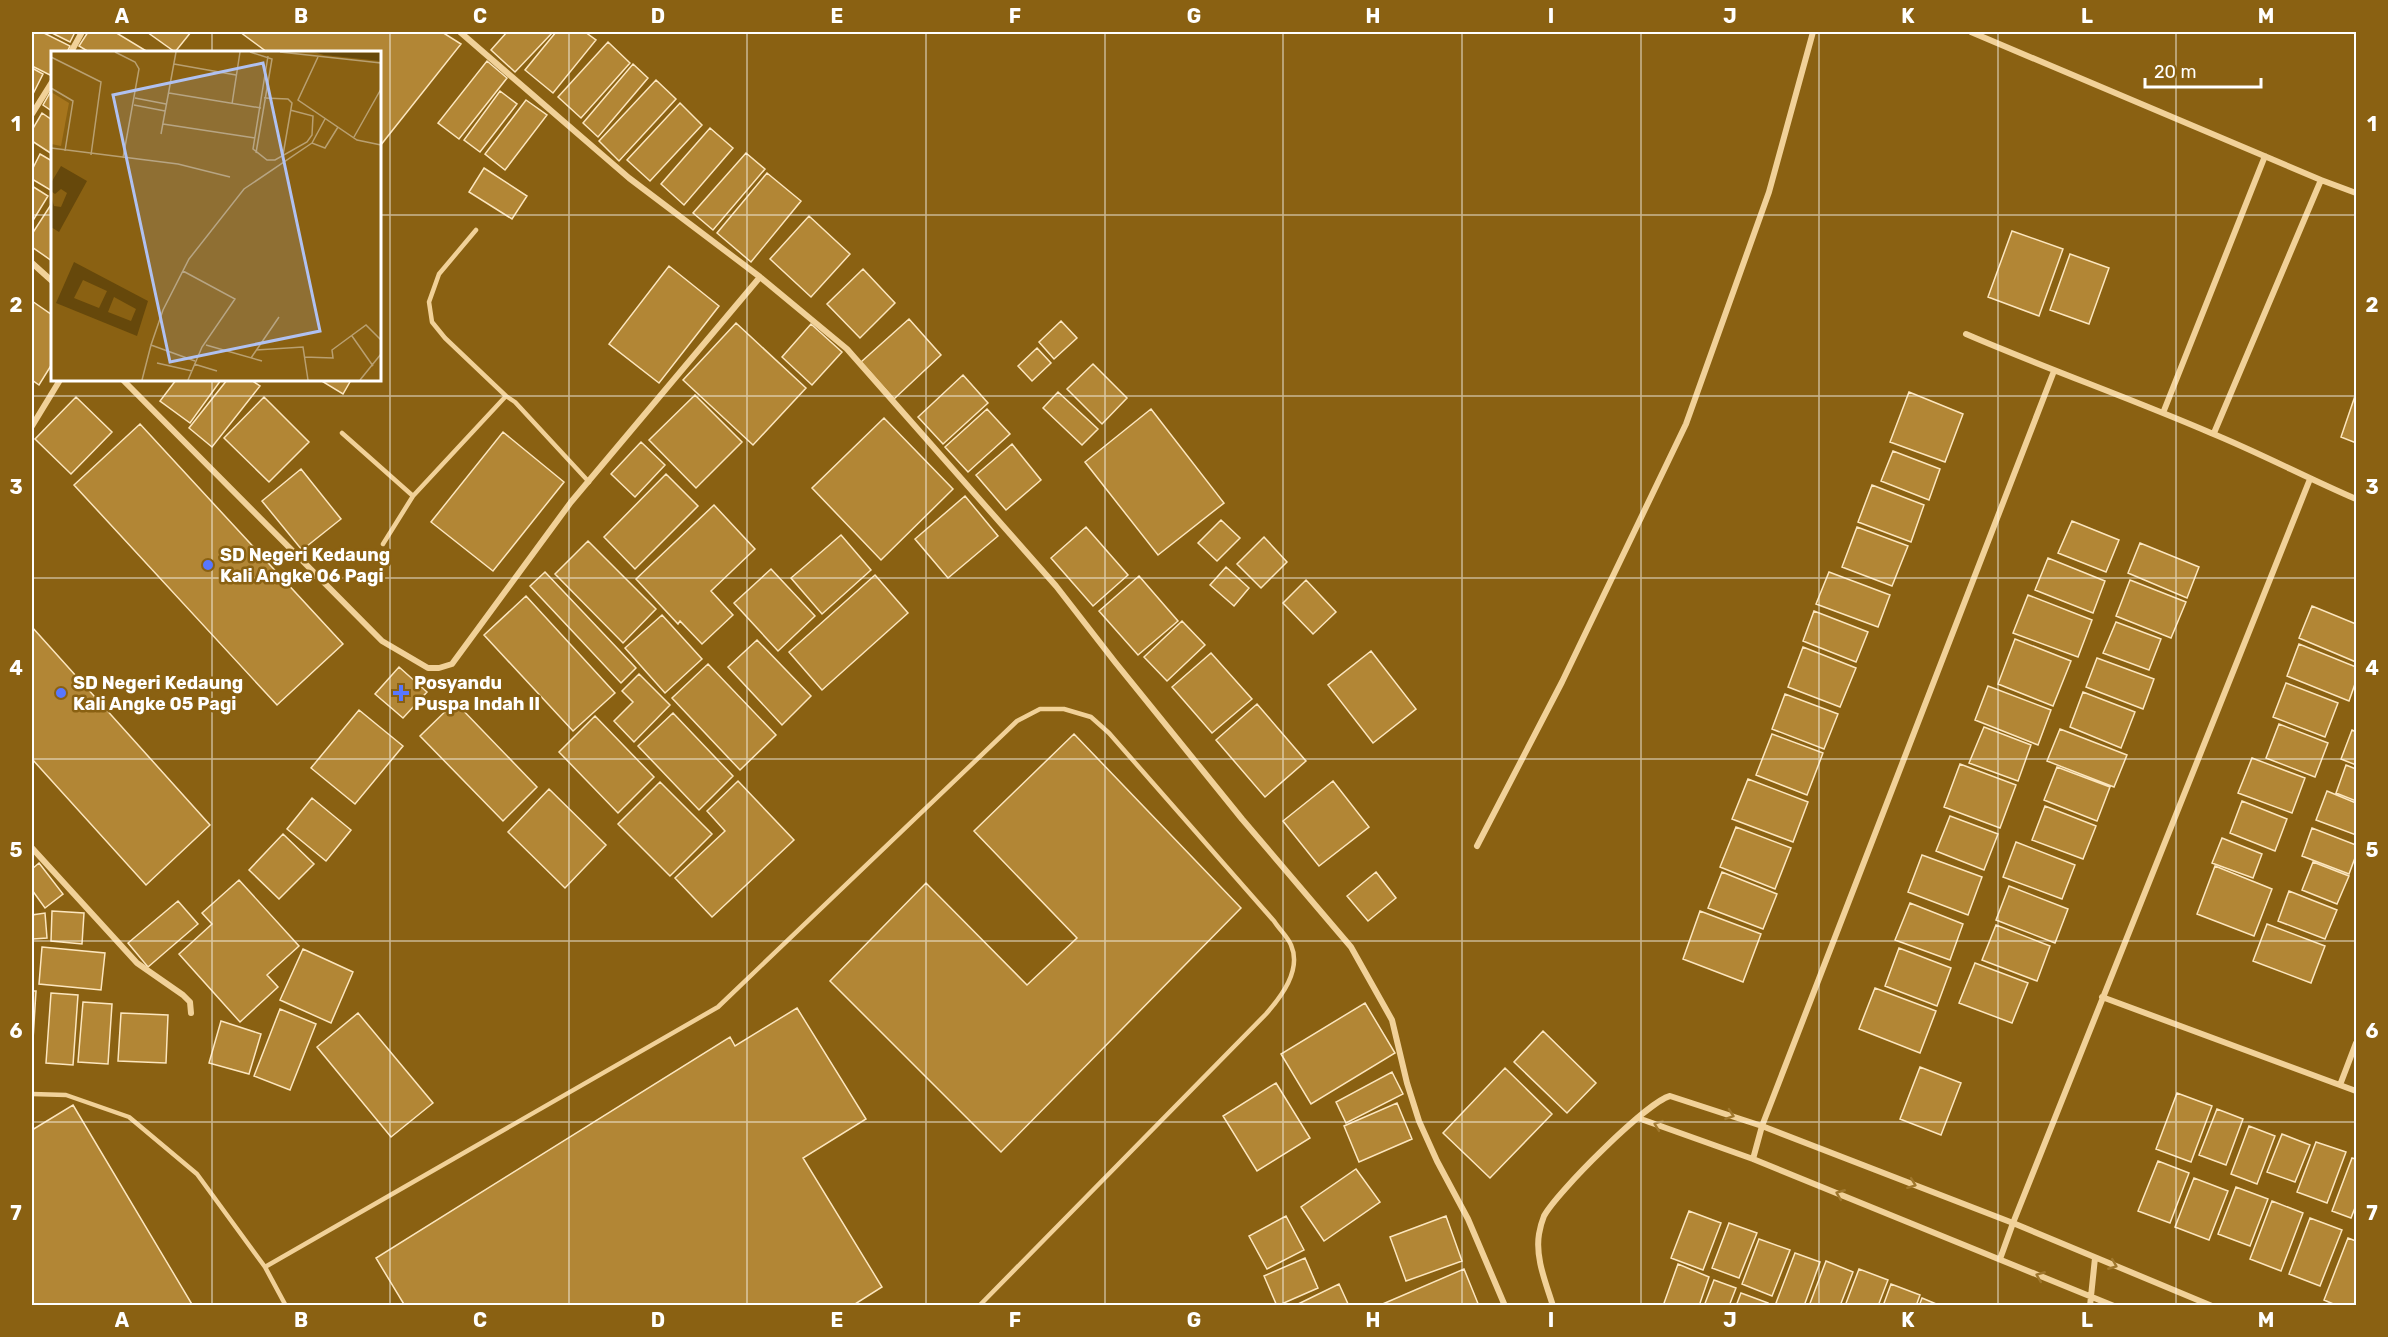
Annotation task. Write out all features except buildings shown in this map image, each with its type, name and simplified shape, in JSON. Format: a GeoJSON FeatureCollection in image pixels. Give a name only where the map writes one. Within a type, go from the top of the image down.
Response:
{"type":"FeatureCollection","features":[{"type":"Feature","properties":{"kind":"street"},"geometry":{"type":"LineString","coordinates":[[72,51],[82,32]]}},
{"type":"Feature","properties":{"kind":"street"},"geometry":{"type":"LineString","coordinates":[[460,32],[628,178],[760,277],[847,349],[980,496],[1056,586],[1242,819],[1351,947],[1392,1020],[1419,1121],[1468,1219],[1505,1305]]}},
{"type":"Feature","properties":{"kind":"street"},"geometry":{"type":"LineString","coordinates":[[1478,846],[1563,682],[1686,424],[1769,192],[1813,32]]}},
{"type":"Feature","properties":{"kind":"street"},"geometry":{"type":"LineString","coordinates":[[1971,32],[2356,193]]}},
{"type":"Feature","properties":{"kind":"street"},"geometry":{"type":"LineString","coordinates":[[32,114],[51,84]]}},
{"type":"Feature","properties":{"kind":"street"},"geometry":{"type":"LineString","coordinates":[[2163,413],[2265,156]]}},
{"type":"Feature","properties":{"kind":"street"},"geometry":{"type":"LineString","coordinates":[[2214,434],[2321,180]]}},
{"type":"Feature","properties":{"kind":"street"},"geometry":{"type":"LineString","coordinates":[[32,263],[51,280]]}},
{"type":"Feature","properties":{"kind":"street"},"geometry":{"type":"LineString","coordinates":[[124,381],[382,641],[428,668],[440,668],[452,664],[589,482],[760,277]]}},
{"type":"Feature","properties":{"kind":"street"},"geometry":{"type":"LineString","coordinates":[[1966,334],[2214,434],[2356,499]]}},
{"type":"Feature","properties":{"kind":"street"},"geometry":{"type":"LineString","coordinates":[[1753,1159],[1762,1126],[2054,371]]}},
{"type":"Feature","properties":{"kind":"street"},"geometry":{"type":"LineString","coordinates":[[32,426],[59,381]]}},
{"type":"Feature","properties":{"kind":"street"},"geometry":{"type":"LineString","coordinates":[[2000,1259],[2102,997],[2310,479]]}},
{"type":"Feature","properties":{"kind":"street"},"geometry":{"type":"LineString","coordinates":[[32,848],[137,963],[190,1002],[191,1013]]}},
{"type":"Feature","properties":{"kind":"street"},"geometry":{"type":"LineString","coordinates":[[2102,997],[2356,1091]]}},
{"type":"Feature","properties":{"kind":"street"},"geometry":{"type":"LineString","coordinates":[[2340,1085],[2356,1043]]}},
{"type":"Feature","properties":{"kind":"street"},"geometry":{"type":"LineString","coordinates":[[1553,1305],[1541,1267],[1539,1236],[1544,1217],[1555,1200],[1582,1171],[1638,1118],[1660,1100],[1670,1096],[1762,1126],[2013,1223],[2212,1305]]}},
{"type":"Feature","properties":{"kind":"street"},"geometry":{"type":"LineString","coordinates":[[1638,1118],[1753,1159],[2114,1305]]}},
{"type":"Feature","properties":{"kind":"street"},"geometry":{"type":"LineString","coordinates":[[2090,1305],[2095,1258]]}},
{"type":"Feature","properties":{"kind":"lane"},"geometry":{"type":"LineString","coordinates":[[476,230],[439,274],[429,302],[432,322],[445,338],[515,402],[589,482]]}},
{"type":"Feature","properties":{"kind":"lane"},"geometry":{"type":"LineString","coordinates":[[383,544],[413,496],[506,396]]}},
{"type":"Feature","properties":{"kind":"lane"},"geometry":{"type":"LineString","coordinates":[[342,433],[413,496]]}},
{"type":"Feature","properties":{"kind":"lane"},"geometry":{"type":"LineString","coordinates":[[265,1267],[718,1007],[1017,721],[1040,709],[1064,709],[1090,717],[1109,733],[1274,921],[1292,946],[1293,969],[1283,994],[1266,1014],[979,1305]]}},
{"type":"Feature","properties":{"kind":"lane"},"geometry":{"type":"LineString","coordinates":[[32,1094],[66,1095],[129,1117],[197,1174],[265,1267],[286,1305]]}},
{"type":"Feature","properties":{"kind":"place","name":"SD Negeri Kedaung Kali Angke 06 Pagi"},"geometry":{"type":"Point","coordinates":[208,565]}},
{"type":"Feature","properties":{"kind":"place","name":"SD Negeri Kedaung Kali Angke 05 Pagi"},"geometry":{"type":"Point","coordinates":[61,693]}},
{"type":"Feature","properties":{"kind":"place","name":"Posyandu Puspa Indah II"},"geometry":{"type":"Point","coordinates":[401,693]}}]}
